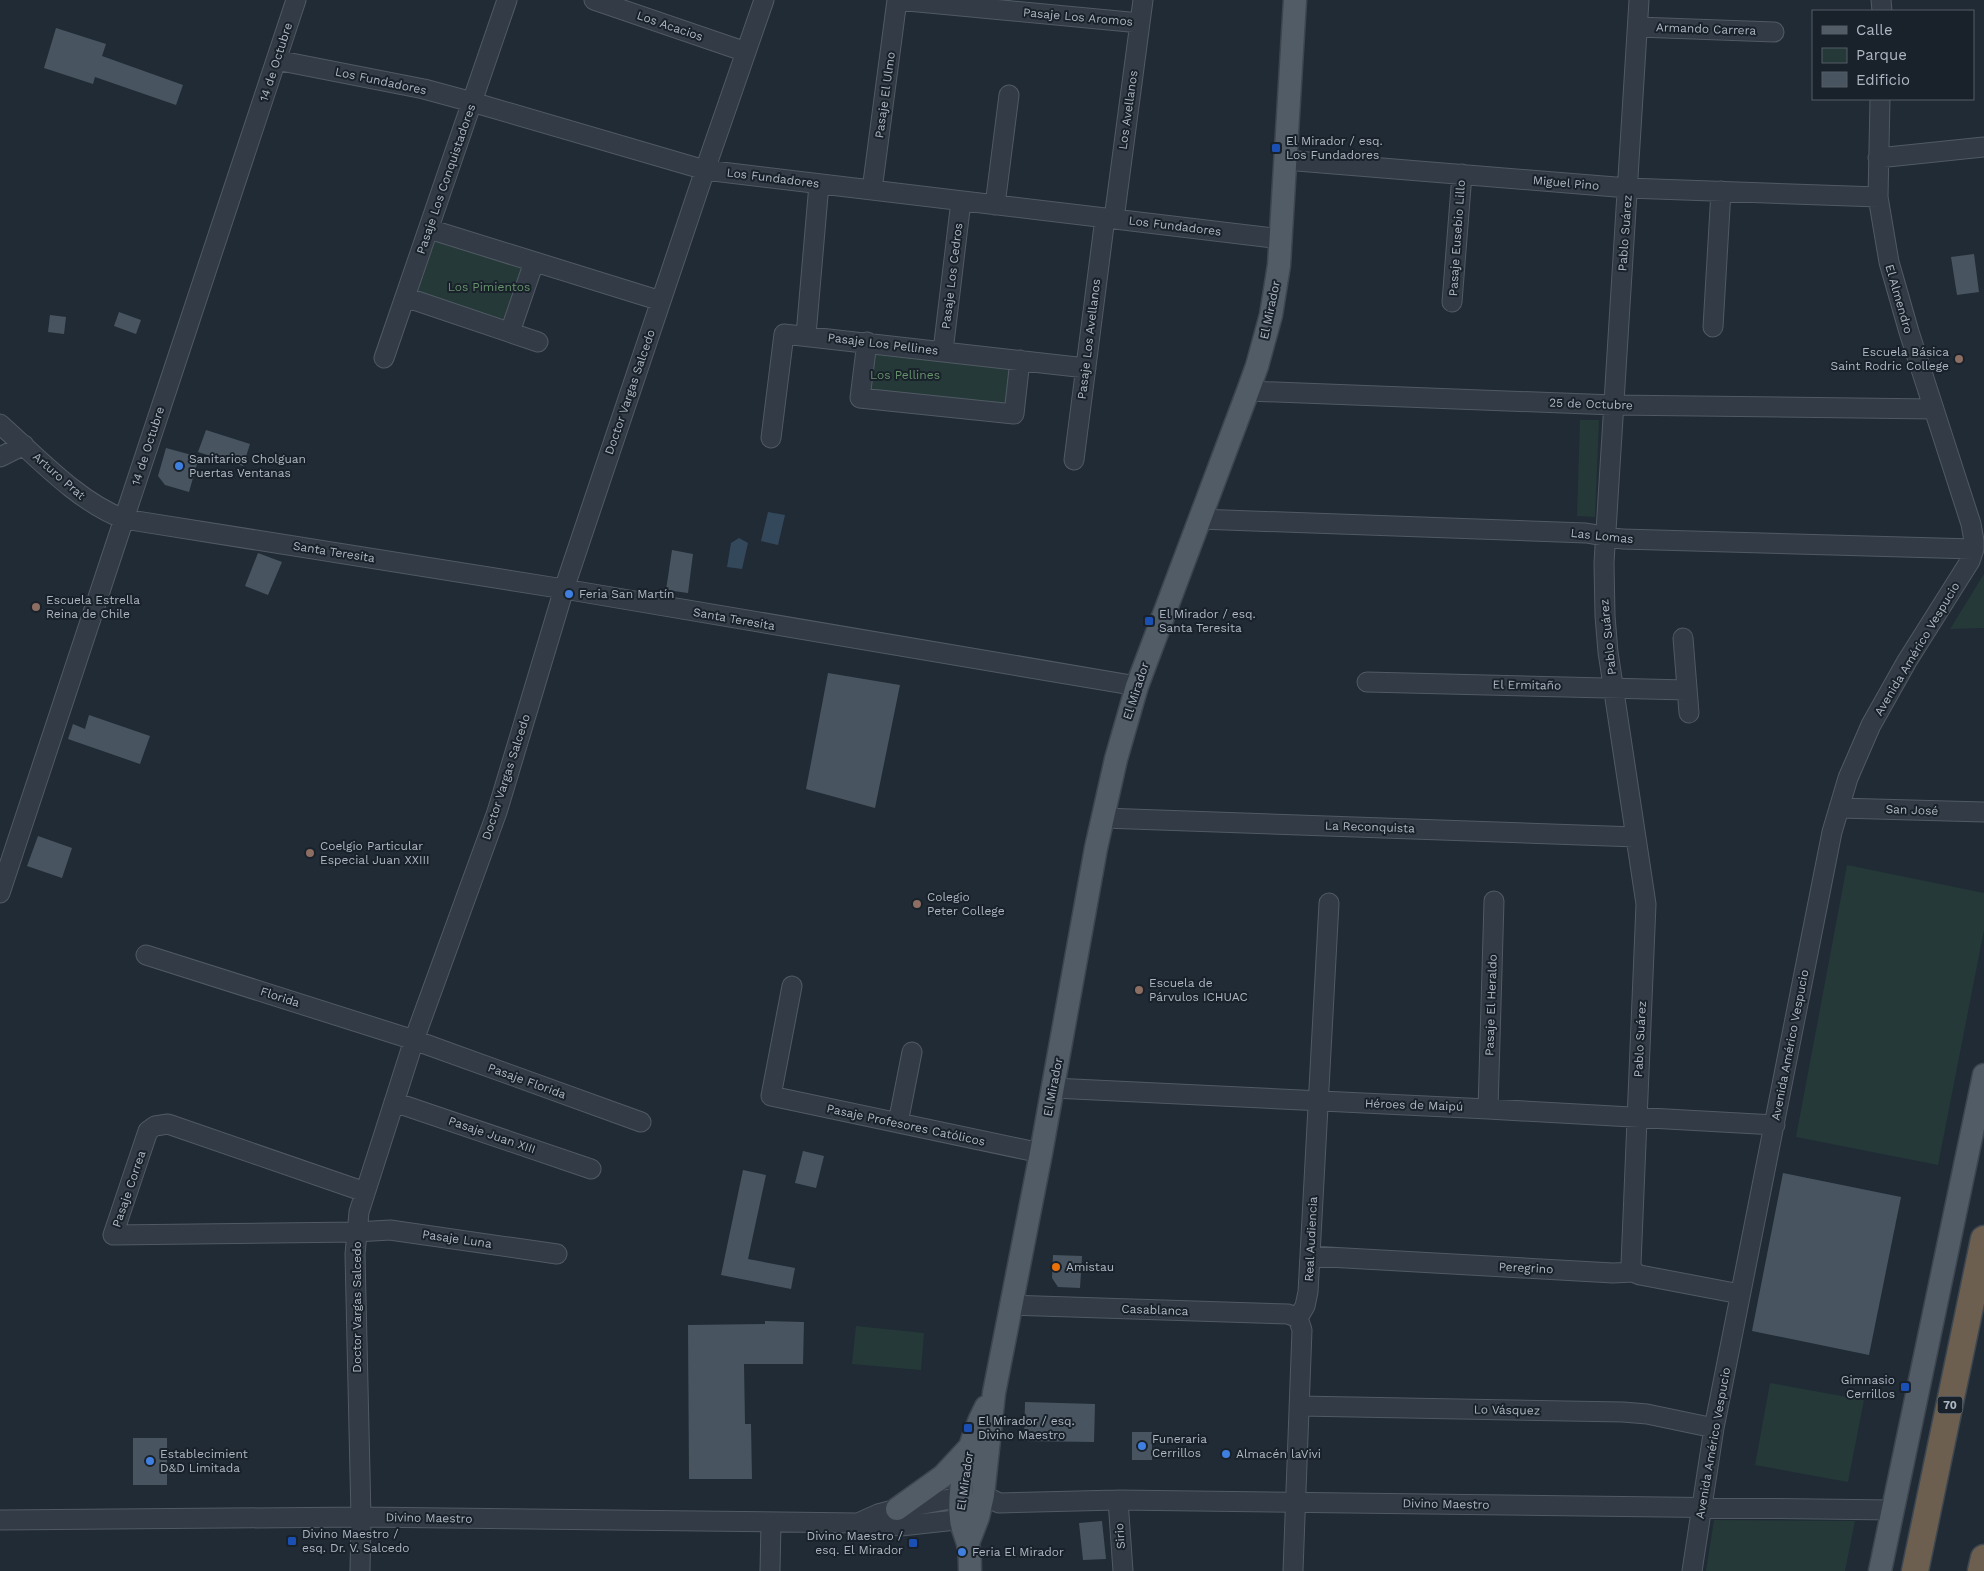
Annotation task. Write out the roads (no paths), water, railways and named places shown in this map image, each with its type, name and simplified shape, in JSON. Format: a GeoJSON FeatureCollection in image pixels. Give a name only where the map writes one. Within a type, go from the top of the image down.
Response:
{"type":"FeatureCollection","features":[{"type":"Feature","properties":{"kind":"highway","name":"70"},"geometry":{"type":"LineString","coordinates":[[1915,1571],[1984,1238]]}},
{"type":"Feature","properties":{"kind":"highway"},"geometry":{"type":"LineString","coordinates":[[1981,1571],[1984,1558]]}},
{"type":"Feature","properties":{"kind":"main road","name":"El Mirador"},"geometry":{"type":"LineString","coordinates":[[970,1571],[969,1519],[981,1498],[994,1393],[1103,818],[1116,759],[1136,686],[1248,391],[1271,315],[1281,239],[1295,0]]}},
{"type":"Feature","properties":{"kind":"main road"},"geometry":{"type":"LineString","coordinates":[[1880,1571],[1984,1075]]}},
{"type":"Feature","properties":{"kind":"main road","name":"El Mirador"},"geometry":{"type":"LineString","coordinates":[[981,1498],[969,1448],[980,1417],[994,1393]]}},
{"type":"Feature","properties":{"kind":"main road"},"geometry":{"type":"LineString","coordinates":[[897,1509],[943,1476],[969,1448]]}},
{"type":"Feature","properties":{"kind":"street","name":"14 de Octubre"},"geometry":{"type":"LineString","coordinates":[[0,893],[296,0]]}},
{"type":"Feature","properties":{"kind":"street","name":"Pasaje Los Conquistadores"},"geometry":{"type":"LineString","coordinates":[[384,358],[507,0]]}},
{"type":"Feature","properties":{"kind":"street","name":"Los Acacios"},"geometry":{"type":"LineString","coordinates":[[594,0],[746,52]]}},
{"type":"Feature","properties":{"kind":"street","name":"Doctor Vargas Salcedo"},"geometry":{"type":"LineString","coordinates":[[360,1571],[361,1517],[355,1264],[356,1232],[365,1192],[414,1040],[497,812],[564,589],[764,0]]}},
{"type":"Feature","properties":{"kind":"street","name":"Pasaje Los Aromos"},"geometry":{"type":"LineString","coordinates":[[897,0],[1140,23]]}},
{"type":"Feature","properties":{"kind":"street","name":"Pasaje El Ulmo"},"geometry":{"type":"LineString","coordinates":[[872,190],[897,0]]}},
{"type":"Feature","properties":{"kind":"street","name":"Los Avellanos"},"geometry":{"type":"LineString","coordinates":[[1109,219],[1142,0]]}},
{"type":"Feature","properties":{"kind":"street","name":"Pablo Suárez"},"geometry":{"type":"LineString","coordinates":[[1633,1272],[1631,1264],[1636,1116],[1646,921],[1644,890],[1605,616],[1604,572],[1639,0]]}},
{"type":"Feature","properties":{"kind":"street","name":"Armando Carrera"},"geometry":{"type":"LineString","coordinates":[[1638,27],[1774,32]]}},
{"type":"Feature","properties":{"kind":"street","name":"Los Fundadores"},"geometry":{"type":"LineString","coordinates":[[276,60],[424,89],[705,170],[1281,239]]}},
{"type":"Feature","properties":{"kind":"street"},"geometry":{"type":"LineString","coordinates":[[995,205],[1009,95]]}},
{"type":"Feature","properties":{"kind":"street","name":"El Almendro"},"geometry":{"type":"LineString","coordinates":[[1880,100],[1878,197],[1882,230],[1896,288],[1971,524],[1974,550]]}},
{"type":"Feature","properties":{"kind":"street"},"geometry":{"type":"LineString","coordinates":[[1878,158],[1984,147]]}},
{"type":"Feature","properties":{"kind":"street","name":"Miguel Pino"},"geometry":{"type":"LineString","coordinates":[[1285,160],[1628,188],[1878,197]]}},
{"type":"Feature","properties":{"kind":"street","name":"Pasaje Eusebio Lillo"},"geometry":{"type":"LineString","coordinates":[[1452,302],[1462,174]]}},
{"type":"Feature","properties":{"kind":"street"},"geometry":{"type":"LineString","coordinates":[[806,335],[819,184]]}},
{"type":"Feature","properties":{"kind":"street"},"geometry":{"type":"LineString","coordinates":[[1713,327],[1721,191]]}},
{"type":"Feature","properties":{"kind":"street","name":"Pasaje Los Cedros"},"geometry":{"type":"LineString","coordinates":[[943,351],[961,201]]}},
{"type":"Feature","properties":{"kind":"street","name":"Pasaje Los Avellanos"},"geometry":{"type":"LineString","coordinates":[[1074,460],[1109,219]]}},
{"type":"Feature","properties":{"kind":"street"},"geometry":{"type":"LineString","coordinates":[[428,229],[661,301]]}},
{"type":"Feature","properties":{"kind":"street"},"geometry":{"type":"LineString","coordinates":[[510,332],[534,262]]}},
{"type":"Feature","properties":{"kind":"street"},"geometry":{"type":"LineString","coordinates":[[405,297],[538,342]]}},
{"type":"Feature","properties":{"kind":"street","name":"Pasaje Los Pellines"},"geometry":{"type":"LineString","coordinates":[[771,438],[784,334],[1086,368]]}},
{"type":"Feature","properties":{"kind":"street"},"geometry":{"type":"LineString","coordinates":[[867,342],[860,398],[1014,414],[1020,360]]}},
{"type":"Feature","properties":{"kind":"street","name":"25 de Octubre"},"geometry":{"type":"LineString","coordinates":[[1248,391],[1614,405],[1934,409]]}},
{"type":"Feature","properties":{"kind":"street","name":"Arturo Prat"},"geometry":{"type":"LineString","coordinates":[[0,424],[88,502],[109,513],[124,518]]}},
{"type":"Feature","properties":{"kind":"street"},"geometry":{"type":"LineString","coordinates":[[0,457],[24,445]]}},
{"type":"Feature","properties":{"kind":"street","name":"Santa Teresita"},"geometry":{"type":"LineString","coordinates":[[124,518],[564,589],[1136,686]]}},
{"type":"Feature","properties":{"kind":"street","name":"Las Lomas"},"geometry":{"type":"LineString","coordinates":[[1199,519],[1586,532],[1622,540],[1974,550]]}},
{"type":"Feature","properties":{"kind":"street","name":"Avenida Américo Vespucio"},"geometry":{"type":"LineString","coordinates":[[1692,1571],[1714,1428],[1826,860],[1839,808],[1858,754],[1885,697],[1963,574],[1974,550]]}},
{"type":"Feature","properties":{"kind":"street"},"geometry":{"type":"LineString","coordinates":[[1683,638],[1688,713]]}},
{"type":"Feature","properties":{"kind":"street","name":"El Ermitaño"},"geometry":{"type":"LineString","coordinates":[[1367,682],[1687,690]]}},
{"type":"Feature","properties":{"kind":"street","name":"San José"},"geometry":{"type":"LineString","coordinates":[[1839,808],[1984,812]]}},
{"type":"Feature","properties":{"kind":"street","name":"La Reconquista"},"geometry":{"type":"LineString","coordinates":[[1103,818],[1636,837]]}},
{"type":"Feature","properties":{"kind":"street","name":"Pasaje El Heraldo"},"geometry":{"type":"LineString","coordinates":[[1488,1109],[1494,901]]}},
{"type":"Feature","properties":{"kind":"street","name":"Real Audiencia"},"geometry":{"type":"LineString","coordinates":[[1298,1318],[1308,1299],[1329,903]]}},
{"type":"Feature","properties":{"kind":"street","name":"Florida"},"geometry":{"type":"LineString","coordinates":[[146,955],[414,1040]]}},
{"type":"Feature","properties":{"kind":"street","name":"Pasaje Profesores Católicos"},"geometry":{"type":"LineString","coordinates":[[792,986],[771,1096],[1041,1153]]}},
{"type":"Feature","properties":{"kind":"street","name":"Pasaje Florida"},"geometry":{"type":"LineString","coordinates":[[414,1040],[641,1122]]}},
{"type":"Feature","properties":{"kind":"street"},"geometry":{"type":"LineString","coordinates":[[898,1123],[912,1052]]}},
{"type":"Feature","properties":{"kind":"street","name":"Héroes de Maipú"},"geometry":{"type":"LineString","coordinates":[[1053,1088],[1636,1116],[1774,1125]]}},
{"type":"Feature","properties":{"kind":"street","name":"Pasaje Juan XIII"},"geometry":{"type":"LineString","coordinates":[[394,1102],[591,1169]]}},
{"type":"Feature","properties":{"kind":"street","name":"Pasaje Correa"},"geometry":{"type":"LineString","coordinates":[[356,1232],[113,1235],[148,1131],[155,1126],[168,1124],[365,1192]]}},
{"type":"Feature","properties":{"kind":"street","name":"Pasaje Luna"},"geometry":{"type":"LineString","coordinates":[[356,1232],[390,1230],[557,1254]]}},
{"type":"Feature","properties":{"kind":"street","name":"Peregrino"},"geometry":{"type":"LineString","coordinates":[[1310,1256],[1613,1273],[1633,1272],[1640,1275],[1740,1294]]}},
{"type":"Feature","properties":{"kind":"street","name":"Casablanca"},"geometry":{"type":"LineString","coordinates":[[1011,1305],[1288,1314],[1298,1318]]}},
{"type":"Feature","properties":{"kind":"street"},"geometry":{"type":"LineString","coordinates":[[1293,1571],[1294,1503],[1302,1330],[1298,1318]]}},
{"type":"Feature","properties":{"kind":"street","name":"Lo Vásquez"},"geometry":{"type":"LineString","coordinates":[[1299,1406],[1623,1412],[1647,1414],[1714,1428]]}},
{"type":"Feature","properties":{"kind":"street","name":"Divino Maestro"},"geometry":{"type":"LineString","coordinates":[[858,1523],[878,1514],[897,1509],[981,1498],[1893,1510]]}},
{"type":"Feature","properties":{"kind":"street","name":"Sirio"},"geometry":{"type":"LineString","coordinates":[[1118,1500],[1122,1571]]}},
{"type":"Feature","properties":{"kind":"street","name":"Divino Maestro"},"geometry":{"type":"LineString","coordinates":[[0,1520],[361,1517],[858,1523],[901,1526],[969,1519]]}},
{"type":"Feature","properties":{"kind":"street"},"geometry":{"type":"LineString","coordinates":[[770,1571],[771,1523]]}},
{"type":"Feature","properties":{"kind":"water"},"geometry":{"type":"Polygon","coordinates":[[[768,512],[785,515],[778,545],[761,541],[768,512]]]}},
{"type":"Feature","properties":{"kind":"water"},"geometry":{"type":"Polygon","coordinates":[[[739,538],[748,543],[742,569],[727,567],[731,543],[739,538]]]}},
{"type":"Feature","properties":{"kind":"place","name":"El Mirador / esq. Los Fundadores"},"geometry":{"type":"Point","coordinates":[1276,148]}},
{"type":"Feature","properties":{"kind":"place","name":"Escuela Básica Saint Rodric College"},"geometry":{"type":"Point","coordinates":[1959,359]}},
{"type":"Feature","properties":{"kind":"place","name":"Sanitarios Cholguan Puertas Ventanas"},"geometry":{"type":"Point","coordinates":[179,466]}},
{"type":"Feature","properties":{"kind":"place","name":"Feria San Martín"},"geometry":{"type":"Point","coordinates":[569,594]}},
{"type":"Feature","properties":{"kind":"place","name":"Escuela Estrella Reina de Chile"},"geometry":{"type":"Point","coordinates":[36,607]}},
{"type":"Feature","properties":{"kind":"place","name":"El Mirador / esq. Santa Teresita"},"geometry":{"type":"Point","coordinates":[1149,621]}},
{"type":"Feature","properties":{"kind":"place","name":"Coelgio Particular Especial Juan XXIII"},"geometry":{"type":"Point","coordinates":[310,853]}},
{"type":"Feature","properties":{"kind":"place","name":"Colegio Peter College"},"geometry":{"type":"Point","coordinates":[917,904]}},
{"type":"Feature","properties":{"kind":"place","name":"Escuela de Párvulos ICHUAC"},"geometry":{"type":"Point","coordinates":[1139,990]}},
{"type":"Feature","properties":{"kind":"place","name":"Amistau"},"geometry":{"type":"Point","coordinates":[1056,1267]}},
{"type":"Feature","properties":{"kind":"place","name":"Gimnasio Cerrillos"},"geometry":{"type":"Point","coordinates":[1905,1387]}},
{"type":"Feature","properties":{"kind":"place","name":"El Mirador / esq. Divino Maestro"},"geometry":{"type":"Point","coordinates":[968,1428]}},
{"type":"Feature","properties":{"kind":"place","name":"Funeraria Cerrillos"},"geometry":{"type":"Point","coordinates":[1142,1446]}},
{"type":"Feature","properties":{"kind":"place","name":"Almacén laVivi"},"geometry":{"type":"Point","coordinates":[1226,1454]}},
{"type":"Feature","properties":{"kind":"place","name":"Establecimient D&D Limitada"},"geometry":{"type":"Point","coordinates":[150,1461]}},
{"type":"Feature","properties":{"kind":"place","name":"Divino Maestro / esq. Dr. V. Salcedo"},"geometry":{"type":"Point","coordinates":[292,1541]}},
{"type":"Feature","properties":{"kind":"place","name":"Divino Maestro / esq. El Mirador"},"geometry":{"type":"Point","coordinates":[913,1543]}},
{"type":"Feature","properties":{"kind":"place","name":"Feria El Mirador"},"geometry":{"type":"Point","coordinates":[962,1552]}},
{"type":"Feature","properties":{"kind":"park label","name":"Los Pimientos"},"geometry":{"type":"Point","coordinates":[489,287]}},
{"type":"Feature","properties":{"kind":"park label","name":"Los Pellines"},"geometry":{"type":"Point","coordinates":[905,375]}}]}
